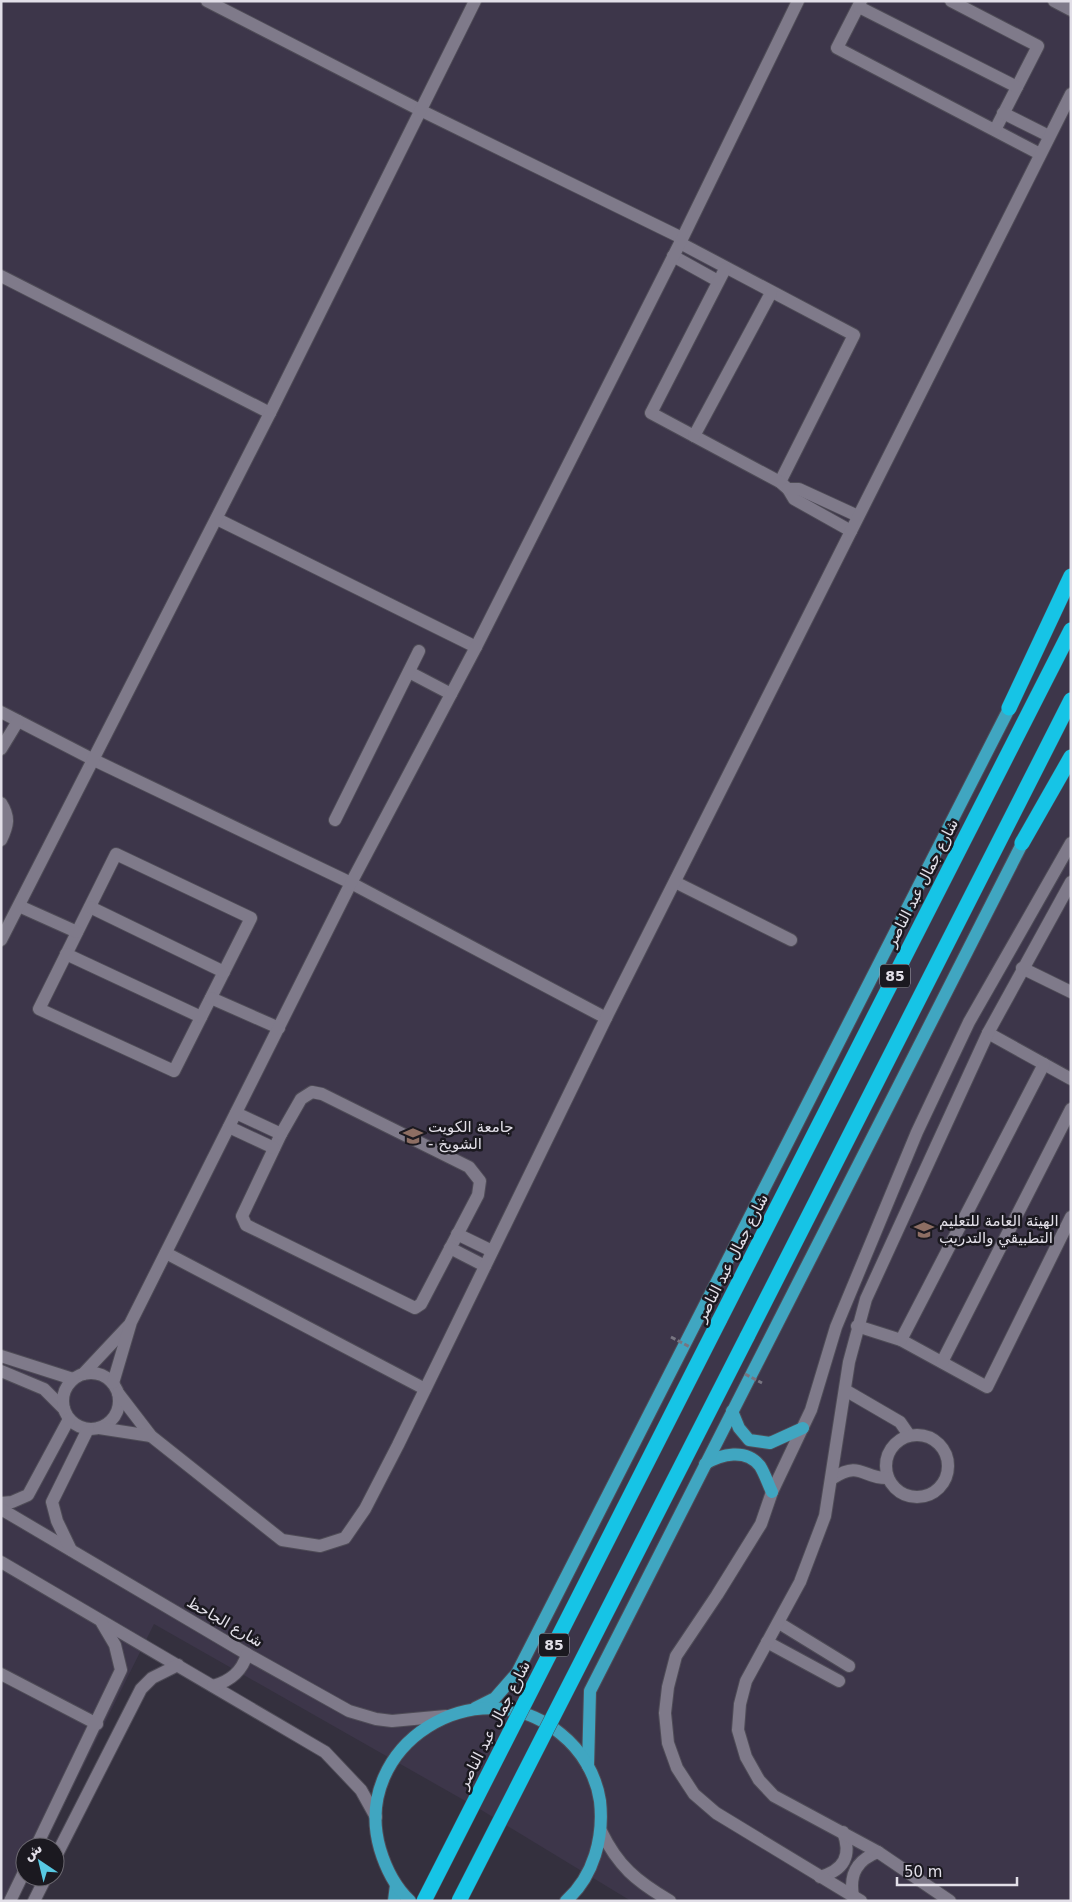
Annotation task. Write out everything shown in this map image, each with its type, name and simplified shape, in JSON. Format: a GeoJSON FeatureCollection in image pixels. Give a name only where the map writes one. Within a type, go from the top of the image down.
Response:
{"type":"FeatureCollection","features":[{"type":"Feature","properties":{"kind":"highway"},"geometry":{"type":"LineString","coordinates":[[1009,708],[1071,576]]}},
{"type":"Feature","properties":{"kind":"highway","name":"شارع جمال عبد الناصر"},"geometry":{"type":"LineString","coordinates":[[424,1901],[1071,630]]}},
{"type":"Feature","properties":{"kind":"highway","name":"85"},"geometry":{"type":"LineString","coordinates":[[460,1901],[1071,700]]}},
{"type":"Feature","properties":{"kind":"highway"},"geometry":{"type":"LineString","coordinates":[[1022,843],[1071,758]]}},
{"type":"Feature","properties":{"kind":"main road"},"geometry":{"type":"LineString","coordinates":[[410,1901],[396,1885],[381,1852],[376,1817],[378,1798],[385,1777],[400,1751],[420,1730],[446,1716],[476,1708],[495,1698],[517,1673],[1071,588]]}},
{"type":"Feature","properties":{"kind":"main road"},"geometry":{"type":"LineString","coordinates":[[588,1766],[590,1691],[1071,748]]}},
{"type":"Feature","properties":{"kind":"main road"},"geometry":{"type":"LineString","coordinates":[[732,1412],[739,1428],[749,1440],[770,1443],[803,1428]]}},
{"type":"Feature","properties":{"kind":"main road"},"geometry":{"type":"LineString","coordinates":[[705,1464],[717,1456],[745,1457],[760,1467],[772,1492]]}},
{"type":"Feature","properties":{"kind":"main road"},"geometry":{"type":"LineString","coordinates":[[476,1708],[509,1709],[541,1720],[568,1740],[588,1766],[599,1794],[601,1831],[591,1866],[581,1884],[566,1901]]}},
{"type":"Feature","properties":{"kind":"main road"},"geometry":{"type":"LineString","coordinates":[[394,1901],[396,1885]]}},
{"type":"Feature","properties":{"kind":"street"},"geometry":{"type":"LineString","coordinates":[[207,1],[681,241],[725,269],[854,335],[784,485]]}},
{"type":"Feature","properties":{"kind":"street"},"geometry":{"type":"LineString","coordinates":[[1,940],[270,413],[475,1]]}},
{"type":"Feature","properties":{"kind":"street"},"geometry":{"type":"LineString","coordinates":[[71,1550],[57,1521],[52,1502],[94,1428],[109,1422],[116,1414],[119,1403],[115,1388],[131,1322],[351,883],[476,646],[681,241],[798,1]]}},
{"type":"Feature","properties":{"kind":"street"},"geometry":{"type":"LineString","coordinates":[[951,1],[1038,46],[995,130]]}},
{"type":"Feature","properties":{"kind":"street"},"geometry":{"type":"LineString","coordinates":[[1054,1],[1071,10]]}},
{"type":"Feature","properties":{"kind":"street"},"geometry":{"type":"LineString","coordinates":[[1017,87],[860,4],[837,48],[1040,154]]}},
{"type":"Feature","properties":{"kind":"street"},"geometry":{"type":"LineString","coordinates":[[1,1356],[78,1377],[99,1374],[115,1388],[152,1436],[282,1540],[320,1546],[345,1538],[365,1509],[606,1018],[1048,136],[1071,94]]}},
{"type":"Feature","properties":{"kind":"street"},"geometry":{"type":"LineString","coordinates":[[1003,113],[1048,136]]}},
{"type":"Feature","properties":{"kind":"street"},"geometry":{"type":"LineString","coordinates":[[673,256],[718,281]]}},
{"type":"Feature","properties":{"kind":"street"},"geometry":{"type":"LineString","coordinates":[[725,269],[651,412],[784,485],[799,489],[858,516]]}},
{"type":"Feature","properties":{"kind":"street"},"geometry":{"type":"LineString","coordinates":[[1,276],[270,413]]}},
{"type":"Feature","properties":{"kind":"street"},"geometry":{"type":"LineString","coordinates":[[694,436],[771,293]]}},
{"type":"Feature","properties":{"kind":"street"},"geometry":{"type":"LineString","coordinates":[[784,485],[794,499],[851,531]]}},
{"type":"Feature","properties":{"kind":"street"},"geometry":{"type":"LineString","coordinates":[[216,519],[476,646]]}},
{"type":"Feature","properties":{"kind":"street"},"geometry":{"type":"LineString","coordinates":[[335,820],[419,651]]}},
{"type":"Feature","properties":{"kind":"street"},"geometry":{"type":"LineString","coordinates":[[409,672],[451,694]]}},
{"type":"Feature","properties":{"kind":"street"},"geometry":{"type":"LineString","coordinates":[[1,712],[94,760],[351,883],[606,1018]]}},
{"type":"Feature","properties":{"kind":"street"},"geometry":{"type":"LineString","coordinates":[[2,745],[18,721]]}},
{"type":"Feature","properties":{"kind":"street"},"geometry":{"type":"LineString","coordinates":[[1,803],[7,813],[8,825],[1,840]]}},
{"type":"Feature","properties":{"kind":"street"},"geometry":{"type":"LineString","coordinates":[[857,1898],[820,1878],[716,1813],[694,1794],[677,1768],[668,1743],[664,1712],[668,1687],[676,1656],[761,1524],[772,1492],[811,1410],[836,1328],[917,1132],[969,1022],[1071,843]]}},
{"type":"Feature","properties":{"kind":"street"},"geometry":{"type":"LineString","coordinates":[[116,854],[251,918],[174,1071],[39,1009],[90,907],[116,854]]}},
{"type":"Feature","properties":{"kind":"street"},"geometry":{"type":"LineString","coordinates":[[674,882],[791,940]]}},
{"type":"Feature","properties":{"kind":"street"},"geometry":{"type":"LineString","coordinates":[[950,1901],[878,1852],[774,1796],[759,1780],[746,1757],[738,1730],[740,1704],[746,1681],[800,1582],[825,1516],[857,1326],[866,1299],[907,1206],[988,1033],[1022,968],[1071,882]]}},
{"type":"Feature","properties":{"kind":"street"},"geometry":{"type":"LineString","coordinates":[[19,906],[77,932]]}},
{"type":"Feature","properties":{"kind":"street"},"geometry":{"type":"LineString","coordinates":[[90,907],[224,972]]}},
{"type":"Feature","properties":{"kind":"street"},"geometry":{"type":"LineString","coordinates":[[66,954],[201,1017]]}},
{"type":"Feature","properties":{"kind":"street"},"geometry":{"type":"LineString","coordinates":[[1022,968],[1071,992]]}},
{"type":"Feature","properties":{"kind":"street"},"geometry":{"type":"LineString","coordinates":[[211,998],[279,1028]]}},
{"type":"Feature","properties":{"kind":"street"},"geometry":{"type":"LineString","coordinates":[[988,1033],[1071,1079]]}},
{"type":"Feature","properties":{"kind":"street"},"geometry":{"type":"LineString","coordinates":[[900,1340],[1044,1064]]}},
{"type":"Feature","properties":{"kind":"street"},"geometry":{"type":"LineString","coordinates":[[312,1092],[322,1094],[469,1167],[480,1181],[478,1195],[420,1304],[415,1308],[246,1225],[242,1216],[274,1148],[301,1099],[312,1092]]}},
{"type":"Feature","properties":{"kind":"street"},"geometry":{"type":"LineString","coordinates":[[942,1362],[1071,1109]]}},
{"type":"Feature","properties":{"kind":"street"},"geometry":{"type":"LineString","coordinates":[[236,1113],[281,1134]]}},
{"type":"Feature","properties":{"kind":"street"},"geometry":{"type":"LineString","coordinates":[[229,1127],[274,1148]]}},
{"type":"Feature","properties":{"kind":"street"},"geometry":{"type":"LineString","coordinates":[[857,1326],[900,1340],[986,1387],[1071,1218]]}},
{"type":"Feature","properties":{"kind":"street"},"geometry":{"type":"LineString","coordinates":[[457,1234],[492,1251]]}},
{"type":"Feature","properties":{"kind":"street"},"geometry":{"type":"LineString","coordinates":[[450,1248],[485,1266]]}},
{"type":"Feature","properties":{"kind":"street"},"geometry":{"type":"LineString","coordinates":[[166,1254],[425,1389]]}},
{"type":"Feature","properties":{"kind":"street"},"geometry":{"type":"LineString","coordinates":[[1,1503],[12,1502],[28,1495],[67,1414],[63,1399],[66,1388],[131,1322]]}},
{"type":"Feature","properties":{"kind":"street"},"geometry":{"type":"LineString","coordinates":[[1,1371],[44,1389],[78,1426],[152,1436]]}},
{"type":"Feature","properties":{"kind":"street"},"geometry":{"type":"LineString","coordinates":[[845,1390],[900,1422],[908,1435]]}},
{"type":"Feature","properties":{"kind":"street"},"geometry":{"type":"LineString","coordinates":[[908,1435],[926,1436],[941,1446],[948,1462],[945,1480],[933,1493],[916,1497],[899,1492],[888,1478],[886,1470],[888,1452],[908,1435]]}},
{"type":"Feature","properties":{"kind":"street"},"geometry":{"type":"LineString","coordinates":[[832,1478],[852,1469],[863,1470],[880,1478],[888,1478]]}},
{"type":"Feature","properties":{"kind":"street","name":"شارع الجاحظ"},"geometry":{"type":"LineString","coordinates":[[1,1509],[247,1654],[335,1703],[366,1716],[392,1721],[446,1716]]}},
{"type":"Feature","properties":{"kind":"street"},"geometry":{"type":"LineString","coordinates":[[1,1562],[325,1752],[361,1790],[376,1817]]}},
{"type":"Feature","properties":{"kind":"street"},"geometry":{"type":"LineString","coordinates":[[41,1837],[97,1724],[121,1670],[115,1645],[102,1622]]}},
{"type":"Feature","properties":{"kind":"street"},"geometry":{"type":"LineString","coordinates":[[779,1623],[849,1666]]}},
{"type":"Feature","properties":{"kind":"street"},"geometry":{"type":"LineString","coordinates":[[767,1642],[839,1681]]}},
{"type":"Feature","properties":{"kind":"street"},"geometry":{"type":"LineString","coordinates":[[213,1686],[234,1676],[244,1664],[247,1654]]}},
{"type":"Feature","properties":{"kind":"street"},"geometry":{"type":"LineString","coordinates":[[65,1838],[141,1689],[164,1671],[178,1665]]}},
{"type":"Feature","properties":{"kind":"street"},"geometry":{"type":"LineString","coordinates":[[1,1674],[97,1724]]}},
{"type":"Feature","properties":{"kind":"street"},"geometry":{"type":"LineString","coordinates":[[601,1831],[619,1863],[642,1883],[670,1901]]}},
{"type":"Feature","properties":{"kind":"street"},"geometry":{"type":"LineString","coordinates":[[820,1878],[832,1874],[844,1860],[847,1843],[843,1832]]}},
{"type":"Feature","properties":{"kind":"street"},"geometry":{"type":"LineString","coordinates":[[857,1898],[851,1885],[853,1873],[858,1864],[868,1856],[878,1852]]}},
{"type":"Feature","properties":{"kind":"street"},"geometry":{"type":"LineString","coordinates":[[10,1901],[17,1887]]}},
{"type":"Feature","properties":{"kind":"street"},"geometry":{"type":"LineString","coordinates":[[34,1901],[41,1887]]}},
{"type":"Feature","properties":{"kind":"shaded area","name":"جامعة الكويت - الشويخ"},"geometry":{"type":"Polygon","coordinates":[[[1,1],[1071,1],[1071,1901],[631,1901],[483,1811],[154,1624],[48,1837],[15,1837],[15,1887],[21,1887],[16,1901],[1,1901],[1,1]]]}},
{"type":"Feature","properties":{"kind":"place","name":"جامعة الكويت - الشويخ"},"geometry":{"type":"Point","coordinates":[413,1136]}},
{"type":"Feature","properties":{"kind":"place","name":"الهيئة العامة للتعليم التطبيقي والتدريب"},"geometry":{"type":"Point","coordinates":[924,1230]}}]}
